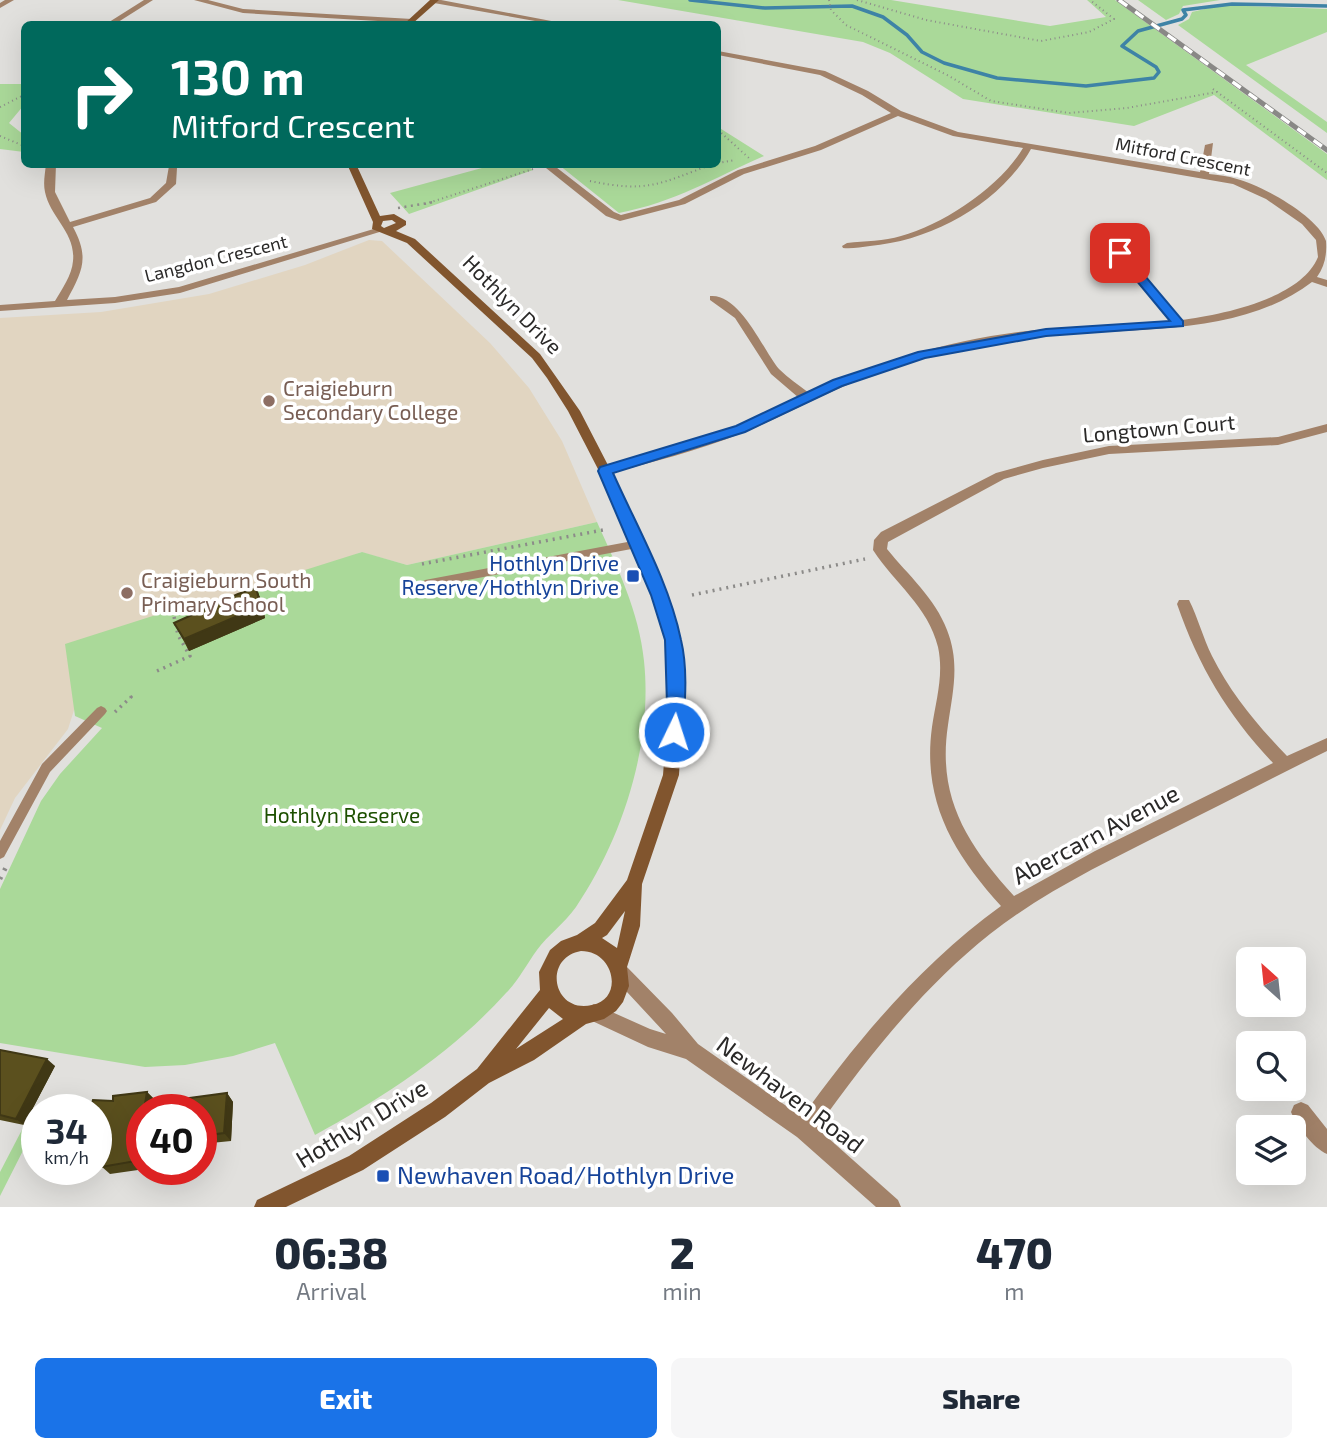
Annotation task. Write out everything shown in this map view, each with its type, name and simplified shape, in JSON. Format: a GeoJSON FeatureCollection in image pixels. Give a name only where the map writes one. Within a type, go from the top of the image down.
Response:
{"type":"FeatureCollection","features":[{"type":"Feature","properties":{"kind":"street"},"geometry":{"type":"LineString","coordinates":[[0,6],[10,0]]}},
{"type":"Feature","properties":{"kind":"street"},"geometry":{"type":"LineString","coordinates":[[115,21],[149,0]]}},
{"type":"Feature","properties":{"kind":"street"},"geometry":{"type":"LineString","coordinates":[[198,0],[262,12],[345,14],[402,21]]}},
{"type":"Feature","properties":{"kind":"street"},"geometry":{"type":"LineString","coordinates":[[411,21],[434,1],[546,21]]}},
{"type":"Feature","properties":{"kind":"street"},"geometry":{"type":"LineString","coordinates":[[255,21],[262,12]]}},
{"type":"Feature","properties":{"kind":"street","name":"Mitford Crescent"},"geometry":{"type":"LineString","coordinates":[[721,53],[822,73],[847,83],[898,113],[956,134],[1235,181],[1269,195],[1319,236],[1325,248],[1325,259],[1311,278]]}},
{"type":"Feature","properties":{"kind":"street"},"geometry":{"type":"LineString","coordinates":[[550,168],[610,214],[620,218],[682,202],[741,172],[818,148],[898,113]]}},
{"type":"Feature","properties":{"kind":"street"},"geometry":{"type":"LineString","coordinates":[[1204,176],[1210,145]]}},
{"type":"Feature","properties":{"kind":"street"},"geometry":{"type":"LineString","coordinates":[[847,246],[905,238],[937,225],[1008,176],[1019,165],[1028,146]]}},
{"type":"Feature","properties":{"kind":"street"},"geometry":{"type":"LineString","coordinates":[[50,168],[47,190],[79,253],[77,267],[59,304]]}},
{"type":"Feature","properties":{"kind":"street"},"geometry":{"type":"LineString","coordinates":[[66,226],[159,197],[172,184],[172,168]]}},
{"type":"Feature","properties":{"kind":"street"},"geometry":{"type":"LineString","coordinates":[[353,168],[380,227]]}},
{"type":"Feature","properties":{"kind":"street"},"geometry":{"type":"LineString","coordinates":[[368,197],[392,213],[380,227]]}},
{"type":"Feature","properties":{"kind":"street","name":"Hothlyn Drive"},"geometry":{"type":"LineString","coordinates":[[392,213],[400,219],[411,241],[536,356],[574,411],[638,544],[673,640],[677,689],[671,775],[634,884],[601,929],[580,943]]}},
{"type":"Feature","properties":{"kind":"street"},"geometry":{"type":"LineString","coordinates":[[380,227],[401,225]]}},
{"type":"Feature","properties":{"kind":"street","name":"Hothlyn Drive"},"geometry":{"type":"LineString","coordinates":[[380,227],[411,241]]}},
{"type":"Feature","properties":{"kind":"street","name":"Langdon Crescent"},"geometry":{"type":"LineString","coordinates":[[0,308],[115,300],[180,290],[279,263],[380,227]]}},
{"type":"Feature","properties":{"kind":"street"},"geometry":{"type":"LineString","coordinates":[[1120,253],[1179,324]]}},
{"type":"Feature","properties":{"kind":"street"},"geometry":{"type":"LineString","coordinates":[[605,471],[740,429],[875,368],[1000,339],[1046,332],[1179,324],[1244,312],[1311,278],[1327,285]]}},
{"type":"Feature","properties":{"kind":"street"},"geometry":{"type":"LineString","coordinates":[[714,298],[738,316],[775,371],[806,397]]}},
{"type":"Feature","properties":{"kind":"street","name":"Longtown Court"},"geometry":{"type":"LineString","coordinates":[[1013,907],[971,857],[944,813],[937,773],[939,727],[950,685],[945,646],[930,605],[880,550],[881,540],[1000,476],[1043,464],[1110,450],[1278,441],[1327,428]]}},
{"type":"Feature","properties":{"kind":"street"},"geometry":{"type":"LineString","coordinates":[[1184,604],[1200,653],[1226,698],[1285,765]]}},
{"type":"Feature","properties":{"kind":"street","name":"Abercarn Avenue"},"geometry":{"type":"LineString","coordinates":[[804,1130],[868,1044],[901,1007],[960,948],[1013,907],[1074,869],[1327,744]]}},
{"type":"Feature","properties":{"kind":"street","name":"Hothlyn Drive"},"geometry":{"type":"LineString","coordinates":[[620,969],[635,906],[634,884]]}},
{"type":"Feature","properties":{"kind":"street"},"geometry":{"type":"LineString","coordinates":[[580,943],[600,945],[615,957],[620,969],[619,988],[614,999],[590,1014],[564,1010],[549,993],[549,965],[562,950],[580,943]]}},
{"type":"Feature","properties":{"kind":"street","name":"Newhaven Road"},"geometry":{"type":"LineString","coordinates":[[620,969],[666,1018],[691,1051],[804,1130],[889,1206]]}},
{"type":"Feature","properties":{"kind":"street","name":"Hothlyn Drive"},"geometry":{"type":"LineString","coordinates":[[482,1076],[549,993]]}},
{"type":"Feature","properties":{"kind":"street","name":"Hothlyn Drive"},"geometry":{"type":"LineString","coordinates":[[264,1207],[356,1163],[438,1110],[482,1076],[527,1053],[590,1014]]}},
{"type":"Feature","properties":{"kind":"street","name":"Newhaven Road"},"geometry":{"type":"LineString","coordinates":[[590,1014],[648,1038],[691,1051]]}},
{"type":"Feature","properties":{"kind":"street"},"geometry":{"type":"LineString","coordinates":[[1301,1112],[1327,1144]]}},
{"type":"Feature","properties":{"kind":"lane"},"geometry":{"type":"LineString","coordinates":[[425,584],[638,544]]}},
{"type":"Feature","properties":{"kind":"lane"},"geometry":{"type":"LineString","coordinates":[[4,857],[46,768],[106,713]]}},
{"type":"Feature","properties":{"kind":"path"},"geometry":{"type":"LineString","coordinates":[[829,0],[830,6],[846,25],[949,76],[990,102],[1069,113],[1127,108],[1215,91],[1327,173]]}},
{"type":"Feature","properties":{"kind":"path"},"geometry":{"type":"LineString","coordinates":[[857,0],[926,20],[1055,41],[1100,28],[1114,19],[1090,0]]}},
{"type":"Feature","properties":{"kind":"path"},"geometry":{"type":"LineString","coordinates":[[0,107],[21,96]]}},
{"type":"Feature","properties":{"kind":"path"},"geometry":{"type":"LineString","coordinates":[[721,133],[751,160]]}},
{"type":"Feature","properties":{"kind":"path"},"geometry":{"type":"LineString","coordinates":[[0,136],[21,145]]}},
{"type":"Feature","properties":{"kind":"path"},"geometry":{"type":"LineString","coordinates":[[585,180],[623,188],[649,188],[702,168]]}},
{"type":"Feature","properties":{"kind":"path"},"geometry":{"type":"LineString","coordinates":[[392,213],[533,169]]}},
{"type":"Feature","properties":{"kind":"path"},"geometry":{"type":"LineString","coordinates":[[422,564],[603,530]]}},
{"type":"Feature","properties":{"kind":"path"},"geometry":{"type":"LineString","coordinates":[[692,595],[865,559]]}},
{"type":"Feature","properties":{"kind":"path"},"geometry":{"type":"LineString","coordinates":[[157,671],[190,656],[178,635],[173,612]]}},
{"type":"Feature","properties":{"kind":"path"},"geometry":{"type":"LineString","coordinates":[[106,713],[131,697],[126,694]]}},
{"type":"Feature","properties":{"kind":"path"},"geometry":{"type":"LineString","coordinates":[[0,879],[4,857]]}},
{"type":"Feature","properties":{"kind":"shaded area","name":"Craigieburn Secondary College"},"geometry":{"type":"Polygon","coordinates":[[[369,240],[382,241],[490,343],[529,388],[562,441],[597,522],[407,565],[361,552],[239,604],[188,615],[184,607],[75,707],[68,729],[15,798],[0,830],[0,318],[101,312],[209,294],[305,265],[369,240]]]}},
{"type":"Feature","properties":{"kind":"green space"},"geometry":{"type":"Polygon","coordinates":[[[618,0],[891,0],[1050,26],[1106,17],[1087,0],[1115,0],[1327,154],[1327,180],[1214,95],[1134,126],[963,99],[890,53],[863,42],[618,0]]]}},
{"type":"Feature","properties":{"kind":"green space"},"geometry":{"type":"Polygon","coordinates":[[[1138,0],[1220,0],[1183,6],[1179,14],[1166,20],[1138,0]]]}},
{"type":"Feature","properties":{"kind":"green space"},"geometry":{"type":"Polygon","coordinates":[[[1222,5],[1327,9],[1327,32],[1246,65],[1327,122],[1327,133],[1178,25],[1189,19],[1192,12],[1222,5]]]}},
{"type":"Feature","properties":{"kind":"green space"},"geometry":{"type":"Polygon","coordinates":[[[0,84],[21,84],[21,109],[9,123],[21,133],[21,152],[0,149],[0,84]]]}},
{"type":"Feature","properties":{"kind":"green space"},"geometry":{"type":"Polygon","coordinates":[[[721,129],[764,156],[658,203],[619,213],[563,168],[721,168],[721,129]]]}},
{"type":"Feature","properties":{"kind":"green space"},"geometry":{"type":"Polygon","coordinates":[[[482,168],[533,170],[409,214],[390,193],[482,168]]]}},
{"type":"Feature","properties":{"kind":"green space","name":"Hothlyn Reserve"},"geometry":{"type":"Polygon","coordinates":[[[597,522],[632,607],[644,661],[644,725],[631,790],[607,852],[576,907],[541,945],[511,988],[463,1035],[392,1089],[315,1135],[275,1043],[233,1056],[185,1065],[145,1067],[0,1043],[0,889],[41,801],[60,774],[102,728],[75,716],[65,644],[184,606],[188,615],[239,604],[267,582],[362,552],[407,565],[597,522]]]}},
{"type":"Feature","properties":{"kind":"green space"},"geometry":{"type":"Polygon","coordinates":[[[21,1132],[21,1155],[0,1196],[0,1172],[21,1132]]]}},
{"type":"Feature","properties":{"kind":"building"},"geometry":{"type":"Polygon","coordinates":[[[256,588],[261,606],[184,639],[174,623],[238,594],[256,588]]]}},
{"type":"Feature","properties":{"kind":"building"},"geometry":{"type":"Polygon","coordinates":[[[0,1050],[47,1059],[29,1094],[21,1094],[21,1109],[16,1119],[0,1115],[0,1050]]]}},
{"type":"Feature","properties":{"kind":"building"},"geometry":{"type":"Polygon","coordinates":[[[227,1093],[224,1133],[217,1134],[217,1094],[227,1093]]]}},
{"type":"Feature","properties":{"kind":"building"},"geometry":{"type":"Polygon","coordinates":[[[126,1094],[126,1163],[112,1165],[112,1101],[113,1096],[126,1094]]]}},
{"type":"Feature","properties":{"kind":"waterway"},"geometry":{"type":"LineString","coordinates":[[690,0],[765,8],[852,6],[883,17],[907,35],[922,52],[944,63],[997,78],[1086,86],[1154,78],[1159,72],[1156,67],[1122,46],[1138,31],[1182,19],[1186,15],[1183,10],[1232,4],[1327,6]]}},
{"type":"Feature","properties":{"kind":"railway"},"geometry":{"type":"LineString","coordinates":[[1119,0],[1327,150]]}},
{"type":"Feature","properties":{"kind":"place","name":"Craigieburn Secondary College"},"geometry":{"type":"Point","coordinates":[269,401]}},
{"type":"Feature","properties":{"kind":"place","name":"Hothlyn Drive Reserve/Hothlyn Drive"},"geometry":{"type":"Point","coordinates":[633,576]}},
{"type":"Feature","properties":{"kind":"place","name":"Craigieburn South Primary School"},"geometry":{"type":"Point","coordinates":[127,593]}},
{"type":"Feature","properties":{"kind":"place","name":"Newhaven Road/Hothlyn Drive"},"geometry":{"type":"Point","coordinates":[383,1176]}},
{"type":"Feature","properties":{"kind":"route"},"geometry":{"type":"LineString","coordinates":[[674,732],[677,689],[673,640],[659,595],[605,471],[690,447],[740,429],[837,383],[875,368],[922,355],[1046,332],[1179,324],[1120,253]]}}]}
